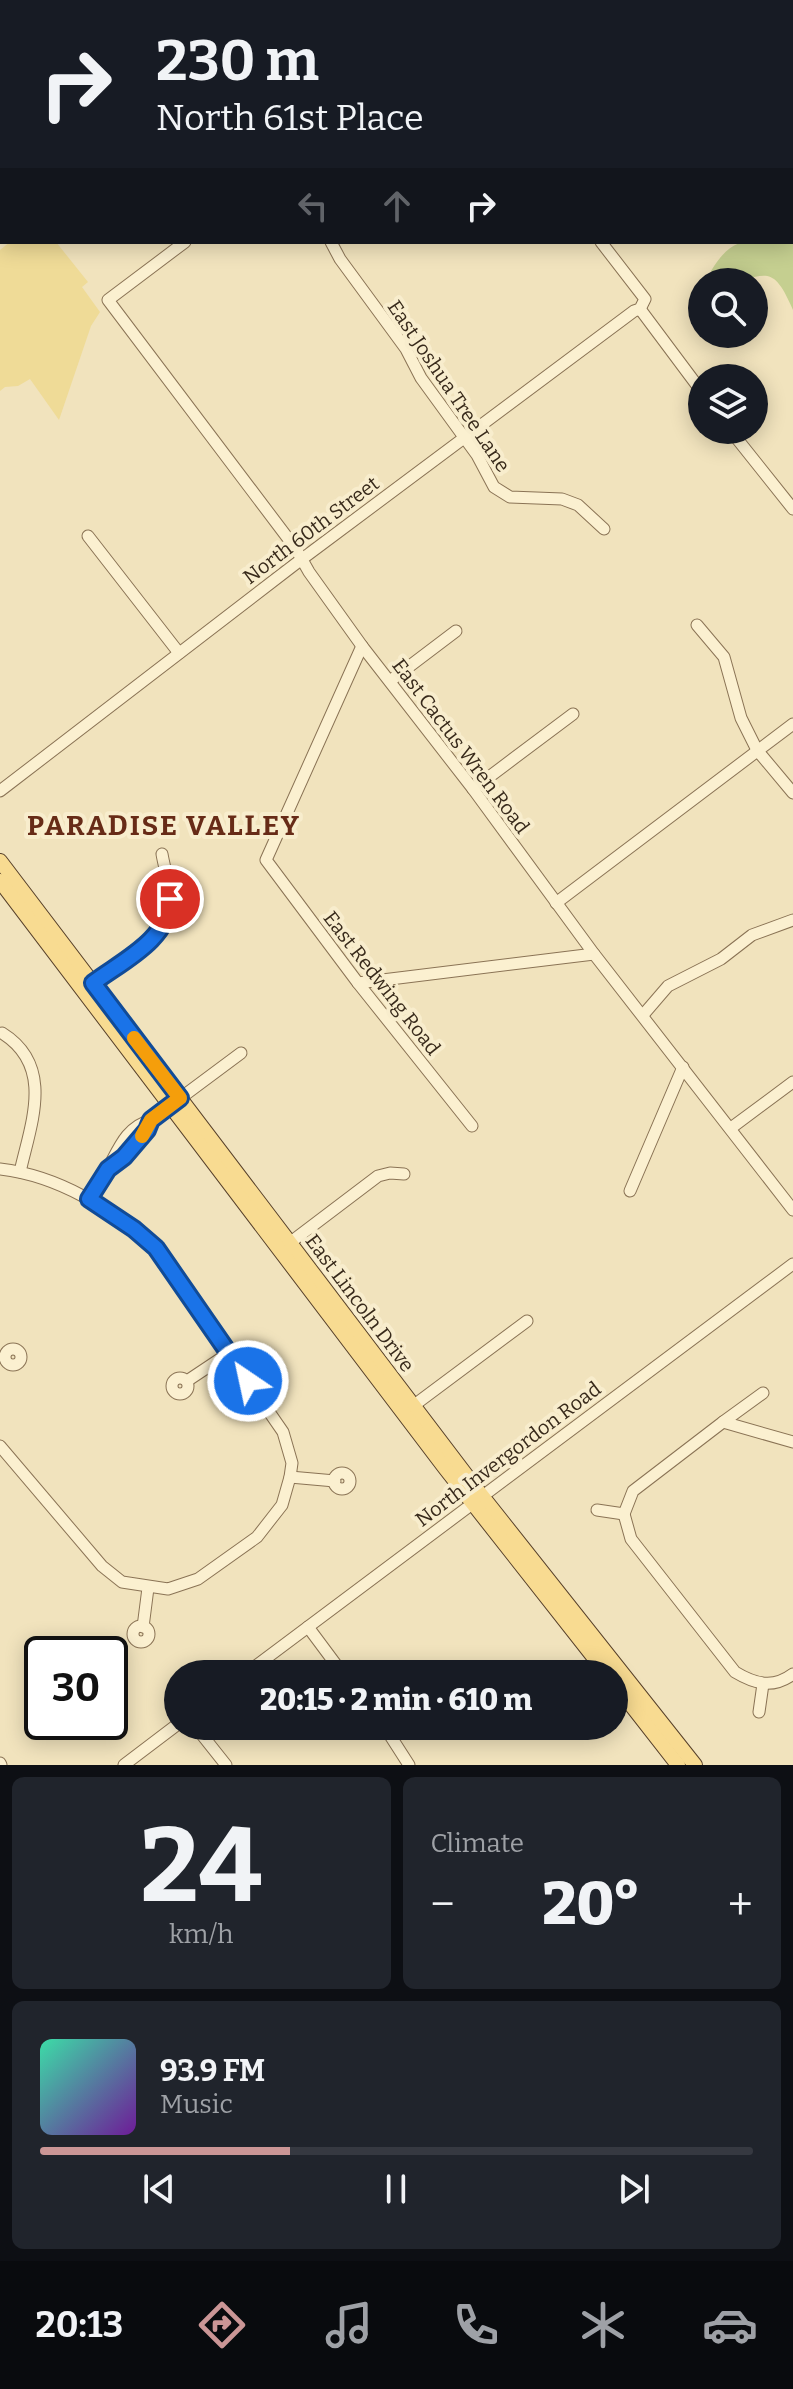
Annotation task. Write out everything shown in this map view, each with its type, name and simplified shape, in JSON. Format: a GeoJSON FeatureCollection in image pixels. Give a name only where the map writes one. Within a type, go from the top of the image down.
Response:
{"type":"FeatureCollection","features":[{"type":"Feature","properties":{"kind":"main road","name":"East Lincoln Drive"},"geometry":{"type":"LineString","coordinates":[[0,861],[18,895],[477,1500],[646,1714],[678,1765]]}},
{"type":"Feature","properties":{"kind":"main road","name":"East Lincoln Drive"},"geometry":{"type":"LineString","coordinates":[[0,881],[18,895]]}},
{"type":"Feature","properties":{"kind":"main road","name":"East Lincoln Drive"},"geometry":{"type":"LineString","coordinates":[[554,1598],[597,1660]]}},
{"type":"Feature","properties":{"kind":"main road","name":"East Lincoln Drive"},"geometry":{"type":"LineString","coordinates":[[628,1697],[695,1765]]}},
{"type":"Feature","properties":{"kind":"street","name":"East Cactus Wren Road"},"geometry":{"type":"LineString","coordinates":[[182,244],[108,300],[302,559],[362,646],[473,789],[594,954],[793,1210]]}},
{"type":"Feature","properties":{"kind":"street","name":"East Joshua Tree Lane"},"geometry":{"type":"LineString","coordinates":[[332,244],[406,349],[421,378],[465,438],[494,487],[520,499],[562,499],[578,505],[604,529]]}},
{"type":"Feature","properties":{"kind":"street"},"geometry":{"type":"LineString","coordinates":[[605,244],[688,372]]}},
{"type":"Feature","properties":{"kind":"street","name":"North 60th Street"},"geometry":{"type":"LineString","coordinates":[[0,791],[302,559],[643,306]]}},
{"type":"Feature","properties":{"kind":"street"},"geometry":{"type":"LineString","coordinates":[[741,444],[793,509]]}},
{"type":"Feature","properties":{"kind":"street"},"geometry":{"type":"LineString","coordinates":[[88,536],[179,653]]}},
{"type":"Feature","properties":{"kind":"street"},"geometry":{"type":"LineString","coordinates":[[697,625],[724,657],[741,718],[757,750],[793,793]]}},
{"type":"Feature","properties":{"kind":"street"},"geometry":{"type":"LineString","coordinates":[[390,681],[456,631]]}},
{"type":"Feature","properties":{"kind":"street","name":"East Redwing Road"},"geometry":{"type":"LineString","coordinates":[[362,646],[266,860],[358,983],[472,1126]]}},
{"type":"Feature","properties":{"kind":"street"},"geometry":{"type":"LineString","coordinates":[[473,789],[573,714]]}},
{"type":"Feature","properties":{"kind":"street"},"geometry":{"type":"LineString","coordinates":[[556,903],[793,724]]}},
{"type":"Feature","properties":{"kind":"street"},"geometry":{"type":"LineString","coordinates":[[88,987],[154,937],[166,921],[170,899],[162,854]]}},
{"type":"Feature","properties":{"kind":"street"},"geometry":{"type":"LineString","coordinates":[[643,1015],[668,986],[721,959],[752,935],[793,920]]}},
{"type":"Feature","properties":{"kind":"street"},"geometry":{"type":"LineString","coordinates":[[358,983],[594,954]]}},
{"type":"Feature","properties":{"kind":"street"},"geometry":{"type":"LineString","coordinates":[[1,1031],[25,1052],[35,1081],[31,1122],[20,1172]]}},
{"type":"Feature","properties":{"kind":"street"},"geometry":{"type":"LineString","coordinates":[[89,1199],[108,1169],[115,1151],[140,1123],[151,1120],[241,1053]]}},
{"type":"Feature","properties":{"kind":"street"},"geometry":{"type":"LineString","coordinates":[[630,1191],[683,1067]]}},
{"type":"Feature","properties":{"kind":"street"},"geometry":{"type":"LineString","coordinates":[[731,1128],[793,1082]]}},
{"type":"Feature","properties":{"kind":"street"},"geometry":{"type":"LineString","coordinates":[[0,1169],[46,1179],[89,1199],[156,1248],[283,1432],[292,1463],[282,1505],[257,1537],[198,1579],[168,1589],[148,1588],[122,1582],[102,1566],[0,1446]]}},
{"type":"Feature","properties":{"kind":"street"},"geometry":{"type":"LineString","coordinates":[[285,1246],[378,1176],[404,1174]]}},
{"type":"Feature","properties":{"kind":"street","name":"North Invergordon Road"},"geometry":{"type":"LineString","coordinates":[[264,1660],[793,1264]]}},
{"type":"Feature","properties":{"kind":"street"},"geometry":{"type":"LineString","coordinates":[[409,1410],[527,1321]]}},
{"type":"Feature","properties":{"kind":"street"},"geometry":{"type":"LineString","coordinates":[[187,1381],[229,1353]]}},
{"type":"Feature","properties":{"kind":"street"},"geometry":{"type":"LineString","coordinates":[[763,1393],[633,1491],[624,1514],[631,1539],[735,1672],[752,1682],[763,1684],[784,1681],[793,1674]]}},
{"type":"Feature","properties":{"kind":"street"},"geometry":{"type":"LineString","coordinates":[[723,1422],[793,1442]]}},
{"type":"Feature","properties":{"kind":"street"},"geometry":{"type":"LineString","coordinates":[[290,1477],[335,1481]]}},
{"type":"Feature","properties":{"kind":"street"},"geometry":{"type":"LineString","coordinates":[[597,1510],[624,1514]]}},
{"type":"Feature","properties":{"kind":"street"},"geometry":{"type":"LineString","coordinates":[[143,1627],[148,1588]]}},
{"type":"Feature","properties":{"kind":"street"},"geometry":{"type":"LineString","coordinates":[[308,1627],[333,1660]]}},
{"type":"Feature","properties":{"kind":"street"},"geometry":{"type":"LineString","coordinates":[[759,1712],[763,1684]]}},
{"type":"Feature","properties":{"kind":"street"},"geometry":{"type":"LineString","coordinates":[[124,1765],[164,1735]]}},
{"type":"Feature","properties":{"kind":"street"},"geometry":{"type":"LineString","coordinates":[[206,1740],[226,1765]]}},
{"type":"Feature","properties":{"kind":"street"},"geometry":{"type":"LineString","coordinates":[[393,1740],[409,1765]]}},
{"type":"Feature","properties":{"kind":"green space"},"geometry":{"type":"Polygon","coordinates":[[[739,244],[793,244],[793,310],[778,283],[768,277],[768,268],[713,268],[728,250],[739,244]]]}},
{"type":"Feature","properties":{"kind":"sand"},"geometry":{"type":"Polygon","coordinates":[[[8,244],[58,244],[88,282],[82,287],[100,312],[91,326],[59,420],[30,379],[0,391],[0,250],[8,244]]]}},
{"type":"Feature","properties":{"kind":"slow traffic"},"geometry":{"type":"LineString","coordinates":[[134,1038],[180,1098],[151,1120],[142,1136]]}},
{"type":"Feature","properties":{"kind":"district","name":"PARADISE VALLEY"},"geometry":{"type":"Point","coordinates":[164,825]}},
{"type":"Feature","properties":{"kind":"route"},"geometry":{"type":"LineString","coordinates":[[170,899],[170,912],[161,931],[93,983],[180,1098],[151,1120],[147,1130],[124,1157],[108,1169],[89,1199],[156,1248],[248,1381]]}}]}
